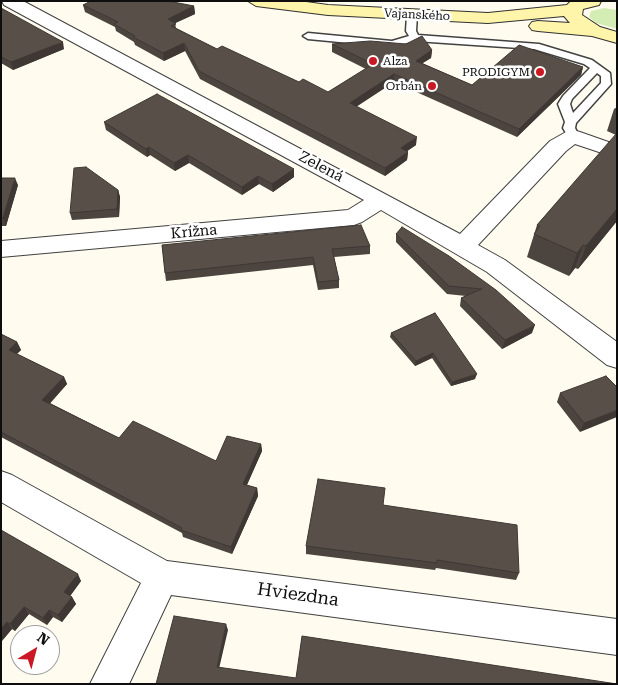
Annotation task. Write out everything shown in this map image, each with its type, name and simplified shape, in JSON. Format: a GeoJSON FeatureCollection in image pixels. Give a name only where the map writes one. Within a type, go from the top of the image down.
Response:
{"type":"FeatureCollection","features":[{"type":"Feature","properties":{"kind":"main road","name":"Vajanského"},"geometry":{"type":"LineString","coordinates":[[256,1],[412,15],[488,18]]}},
{"type":"Feature","properties":{"kind":"main road"},"geometry":{"type":"LineString","coordinates":[[488,18],[579,4]]}},
{"type":"Feature","properties":{"kind":"main road"},"geometry":{"type":"LineString","coordinates":[[579,4],[572,16],[594,32]]}},
{"type":"Feature","properties":{"kind":"main road"},"geometry":{"type":"LineString","coordinates":[[488,18],[505,24],[594,32],[617,38]]}},
{"type":"Feature","properties":{"kind":"street","name":"Zelená"},"geometry":{"type":"LineString","coordinates":[[10,1],[381,200],[496,266],[617,357]]}},
{"type":"Feature","properties":{"kind":"street"},"geometry":{"type":"LineString","coordinates":[[462,247],[572,129],[617,152]]}},
{"type":"Feature","properties":{"kind":"street","name":"Krížna"},"geometry":{"type":"LineString","coordinates":[[1,249],[354,217],[381,200]]}},
{"type":"Feature","properties":{"kind":"street","name":"Hviezdna"},"geometry":{"type":"LineString","coordinates":[[1,485],[162,577],[617,637]]}},
{"type":"Feature","properties":{"kind":"street"},"geometry":{"type":"LineString","coordinates":[[109,684],[162,577]]}},
{"type":"Feature","properties":{"kind":"lane"},"geometry":{"type":"LineString","coordinates":[[412,15],[411,31],[415,38]]}},
{"type":"Feature","properties":{"kind":"lane"},"geometry":{"type":"LineString","coordinates":[[308,36],[392,44],[415,38],[535,46],[588,62],[606,75],[606,84],[572,129]]}},
{"type":"Feature","properties":{"kind":"lane"},"geometry":{"type":"LineString","coordinates":[[572,129],[564,104],[567,98],[596,68]]}},
{"type":"Feature","properties":{"kind":"green space"},"geometry":{"type":"Polygon","coordinates":[[[604,8],[617,10],[617,29],[596,23],[589,17],[591,11],[604,8]]]}},
{"type":"Feature","properties":{"kind":"building"},"geometry":{"type":"Polygon","coordinates":[[[91,1],[168,1],[194,6],[168,19],[176,24],[171,26],[217,49],[222,46],[299,82],[303,79],[328,92],[373,64],[332,44],[370,41],[406,44],[422,36],[432,50],[416,61],[472,85],[519,45],[583,67],[519,129],[394,74],[350,103],[417,137],[401,148],[408,152],[385,168],[199,71],[184,43],[163,53],[133,37],[135,36],[114,24],[118,22],[83,5],[91,1]]]}},
{"type":"Feature","properties":{"kind":"building"},"geometry":{"type":"Polygon","coordinates":[[[1,8],[63,42],[11,62],[1,57],[1,8]]]}},
{"type":"Feature","properties":{"kind":"building"},"geometry":{"type":"Polygon","coordinates":[[[157,94],[294,169],[272,184],[258,176],[242,187],[188,155],[174,163],[149,147],[146,149],[104,122],[157,94]]]}},
{"type":"Feature","properties":{"kind":"building"},"geometry":{"type":"Polygon","coordinates":[[[616,134],[617,209],[586,246],[583,245],[577,253],[534,234],[540,226],[537,225],[616,134]]]}},
{"type":"Feature","properties":{"kind":"building"},"geometry":{"type":"Polygon","coordinates":[[[86,167],[118,190],[117,209],[70,213],[74,168],[86,167]]]}},
{"type":"Feature","properties":{"kind":"building"},"geometry":{"type":"Polygon","coordinates":[[[1,178],[15,178],[3,218],[1,218],[1,178]]]}},
{"type":"Feature","properties":{"kind":"building"},"geometry":{"type":"Polygon","coordinates":[[[361,225],[370,246],[332,249],[339,280],[318,282],[313,257],[165,273],[162,245],[361,225]]]}},
{"type":"Feature","properties":{"kind":"building"},"geometry":{"type":"Polygon","coordinates":[[[402,227],[449,256],[496,290],[535,325],[505,340],[461,298],[482,289],[449,286],[396,234],[402,227]]]}},
{"type":"Feature","properties":{"kind":"building"},"geometry":{"type":"Polygon","coordinates":[[[435,313],[477,374],[452,382],[433,353],[416,361],[391,333],[435,313]]]}},
{"type":"Feature","properties":{"kind":"building"},"geometry":{"type":"Polygon","coordinates":[[[1,334],[17,342],[9,350],[64,377],[42,400],[119,438],[133,421],[216,461],[227,436],[261,444],[243,484],[257,488],[231,547],[181,530],[182,528],[1,432],[1,334]]]}},
{"type":"Feature","properties":{"kind":"building"},"geometry":{"type":"Polygon","coordinates":[[[606,376],[617,387],[617,410],[584,423],[560,393],[606,376]]]}},
{"type":"Feature","properties":{"kind":"building"},"geometry":{"type":"Polygon","coordinates":[[[318,479],[385,488],[383,505],[517,525],[519,573],[437,560],[437,563],[306,546],[318,479]]]}},
{"type":"Feature","properties":{"kind":"building"},"geometry":{"type":"Polygon","coordinates":[[[1,530],[78,574],[64,592],[72,597],[58,615],[49,610],[43,618],[24,607],[10,624],[7,622],[1,629],[1,530]]]}},
{"type":"Feature","properties":{"kind":"building"},"geometry":{"type":"Polygon","coordinates":[[[174,616],[226,624],[217,667],[296,678],[302,636],[617,684],[156,684],[174,616]]]}},
{"type":"Feature","properties":{"kind":"place","name":"Alza"},"geometry":{"type":"Point","coordinates":[373,61]}},
{"type":"Feature","properties":{"kind":"place","name":"PRODIGYM"},"geometry":{"type":"Point","coordinates":[540,72]}},
{"type":"Feature","properties":{"kind":"place","name":"Orbán"},"geometry":{"type":"Point","coordinates":[432,86]}}]}
